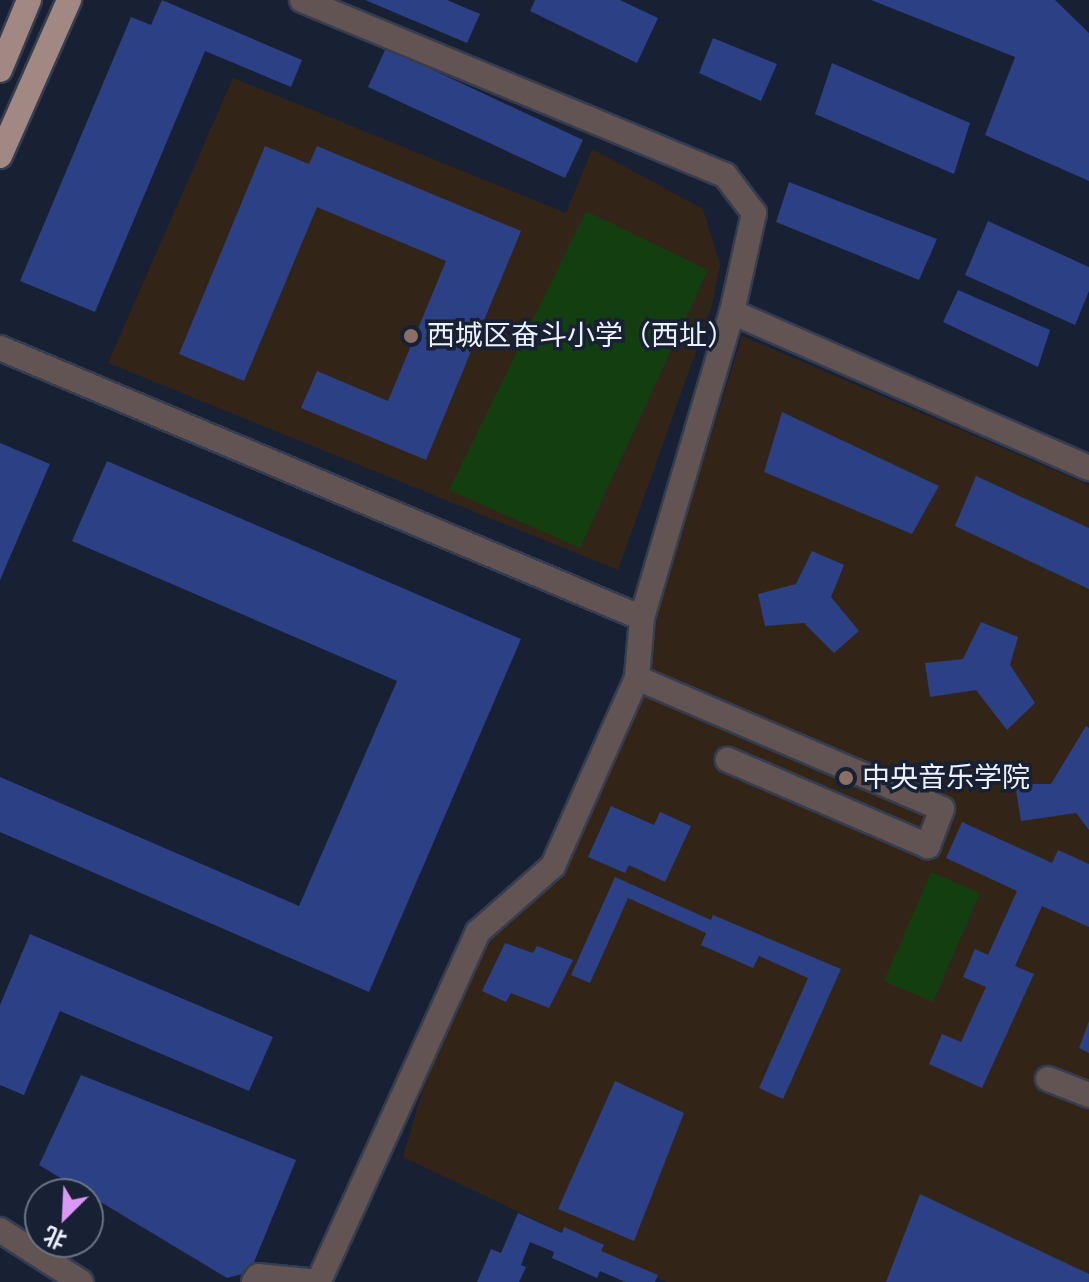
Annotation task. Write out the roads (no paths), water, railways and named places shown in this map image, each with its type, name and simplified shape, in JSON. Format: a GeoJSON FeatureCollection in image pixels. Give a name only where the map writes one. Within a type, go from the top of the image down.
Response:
{"type":"FeatureCollection","features":[{"type":"Feature","properties":{"kind":"main road"},"geometry":{"type":"LineString","coordinates":[[0,70],[29,0]]}},
{"type":"Feature","properties":{"kind":"main road"},"geometry":{"type":"LineString","coordinates":[[0,156],[69,0]]}},
{"type":"Feature","properties":{"kind":"street"},"geometry":{"type":"LineString","coordinates":[[254,1282],[258,1276],[319,1281],[478,932],[553,866],[637,678],[642,618],[732,312],[754,213],[725,175],[302,0]]}},
{"type":"Feature","properties":{"kind":"street"},"geometry":{"type":"LineString","coordinates":[[732,312],[1089,468]]}},
{"type":"Feature","properties":{"kind":"street"},"geometry":{"type":"LineString","coordinates":[[0,348],[419,521],[642,618]]}},
{"type":"Feature","properties":{"kind":"street"},"geometry":{"type":"LineString","coordinates":[[637,678],[942,809],[928,846],[728,760]]}},
{"type":"Feature","properties":{"kind":"street"},"geometry":{"type":"LineString","coordinates":[[1048,1079],[1089,1095]]}},
{"type":"Feature","properties":{"kind":"street"},"geometry":{"type":"LineString","coordinates":[[0,1230],[81,1282]]}},
{"type":"Feature","properties":{"kind":"place","name":"西城区奋斗小学（西址）"},"geometry":{"type":"Point","coordinates":[411,336]}},
{"type":"Feature","properties":{"kind":"place","name":"中央音乐学院"},"geometry":{"type":"Point","coordinates":[846,778]}}]}
